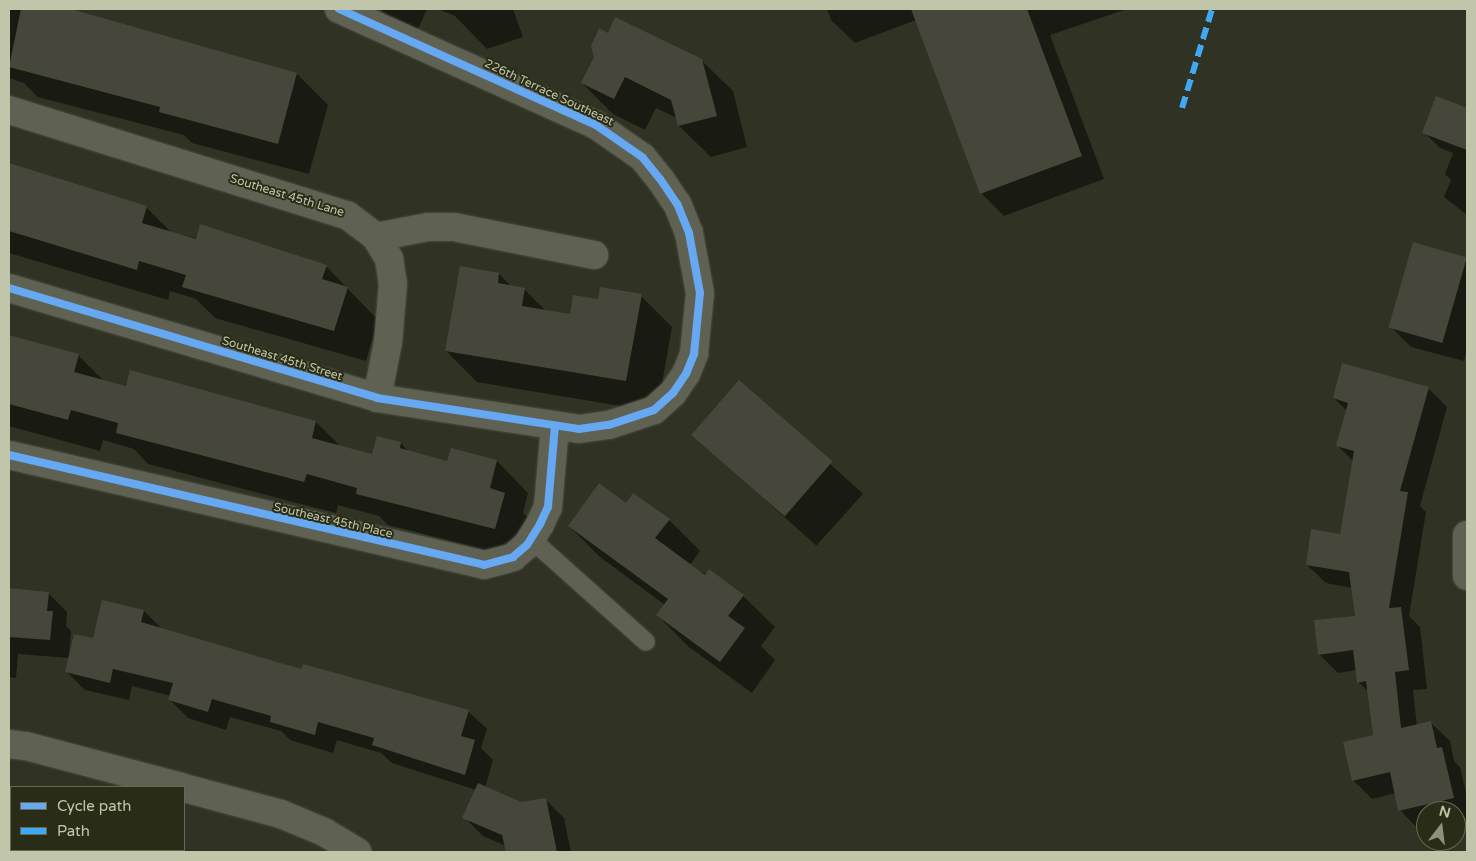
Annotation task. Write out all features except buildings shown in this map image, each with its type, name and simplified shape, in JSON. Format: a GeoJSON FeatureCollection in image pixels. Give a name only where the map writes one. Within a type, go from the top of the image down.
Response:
{"type":"FeatureCollection","features":[{"type":"Feature","properties":{"kind":"street","name":"226th Terrace Southeast"},"geometry":{"type":"LineString","coordinates":[[339,9],[596,125],[642,157],[677,204],[688,233],[700,293],[698,331],[686,374],[673,393],[654,410],[637,418],[579,428],[555,426]]}},
{"type":"Feature","properties":{"kind":"street","name":"Southeast 45th Lane"},"geometry":{"type":"LineString","coordinates":[[9,110],[347,214],[376,238],[389,259],[393,283],[388,342],[377,398]]}},
{"type":"Feature","properties":{"kind":"street"},"geometry":{"type":"LineString","coordinates":[[376,238],[428,227],[454,227],[594,255]]}},
{"type":"Feature","properties":{"kind":"street","name":"Southeast 45th Street"},"geometry":{"type":"LineString","coordinates":[[9,288],[377,398],[555,426]]}},
{"type":"Feature","properties":{"kind":"street","name":"Southeast 45th Place"},"geometry":{"type":"LineString","coordinates":[[9,455],[464,563],[496,564],[513,557],[531,539],[548,507],[555,426]]}},
{"type":"Feature","properties":{"kind":"street"},"geometry":{"type":"LineString","coordinates":[[1467,535],[1467,576]]}},
{"type":"Feature","properties":{"kind":"street"},"geometry":{"type":"LineString","coordinates":[[9,744],[26,746],[176,786]]}},
{"type":"Feature","properties":{"kind":"street"},"geometry":{"type":"LineString","coordinates":[[185,789],[281,814],[324,832],[357,852]]}},
{"type":"Feature","properties":{"kind":"lane"},"geometry":{"type":"LineString","coordinates":[[531,539],[646,642]]}},
{"type":"Feature","properties":{"kind":"marked path"},"geometry":{"type":"LineString","coordinates":[[1182,108],[1212,9]]}},
{"type":"Feature","properties":{"kind":"cycle path"},"geometry":{"type":"LineString","coordinates":[[9,288],[377,398],[579,429],[609,425],[654,410],[673,393],[686,374],[694,354],[700,293],[689,233],[677,204],[660,179],[642,157],[596,125],[339,9]]}},
{"type":"Feature","properties":{"kind":"cycle path"},"geometry":{"type":"LineString","coordinates":[[9,455],[484,565],[513,557],[527,545],[540,524],[548,507],[555,426]]}}]}
